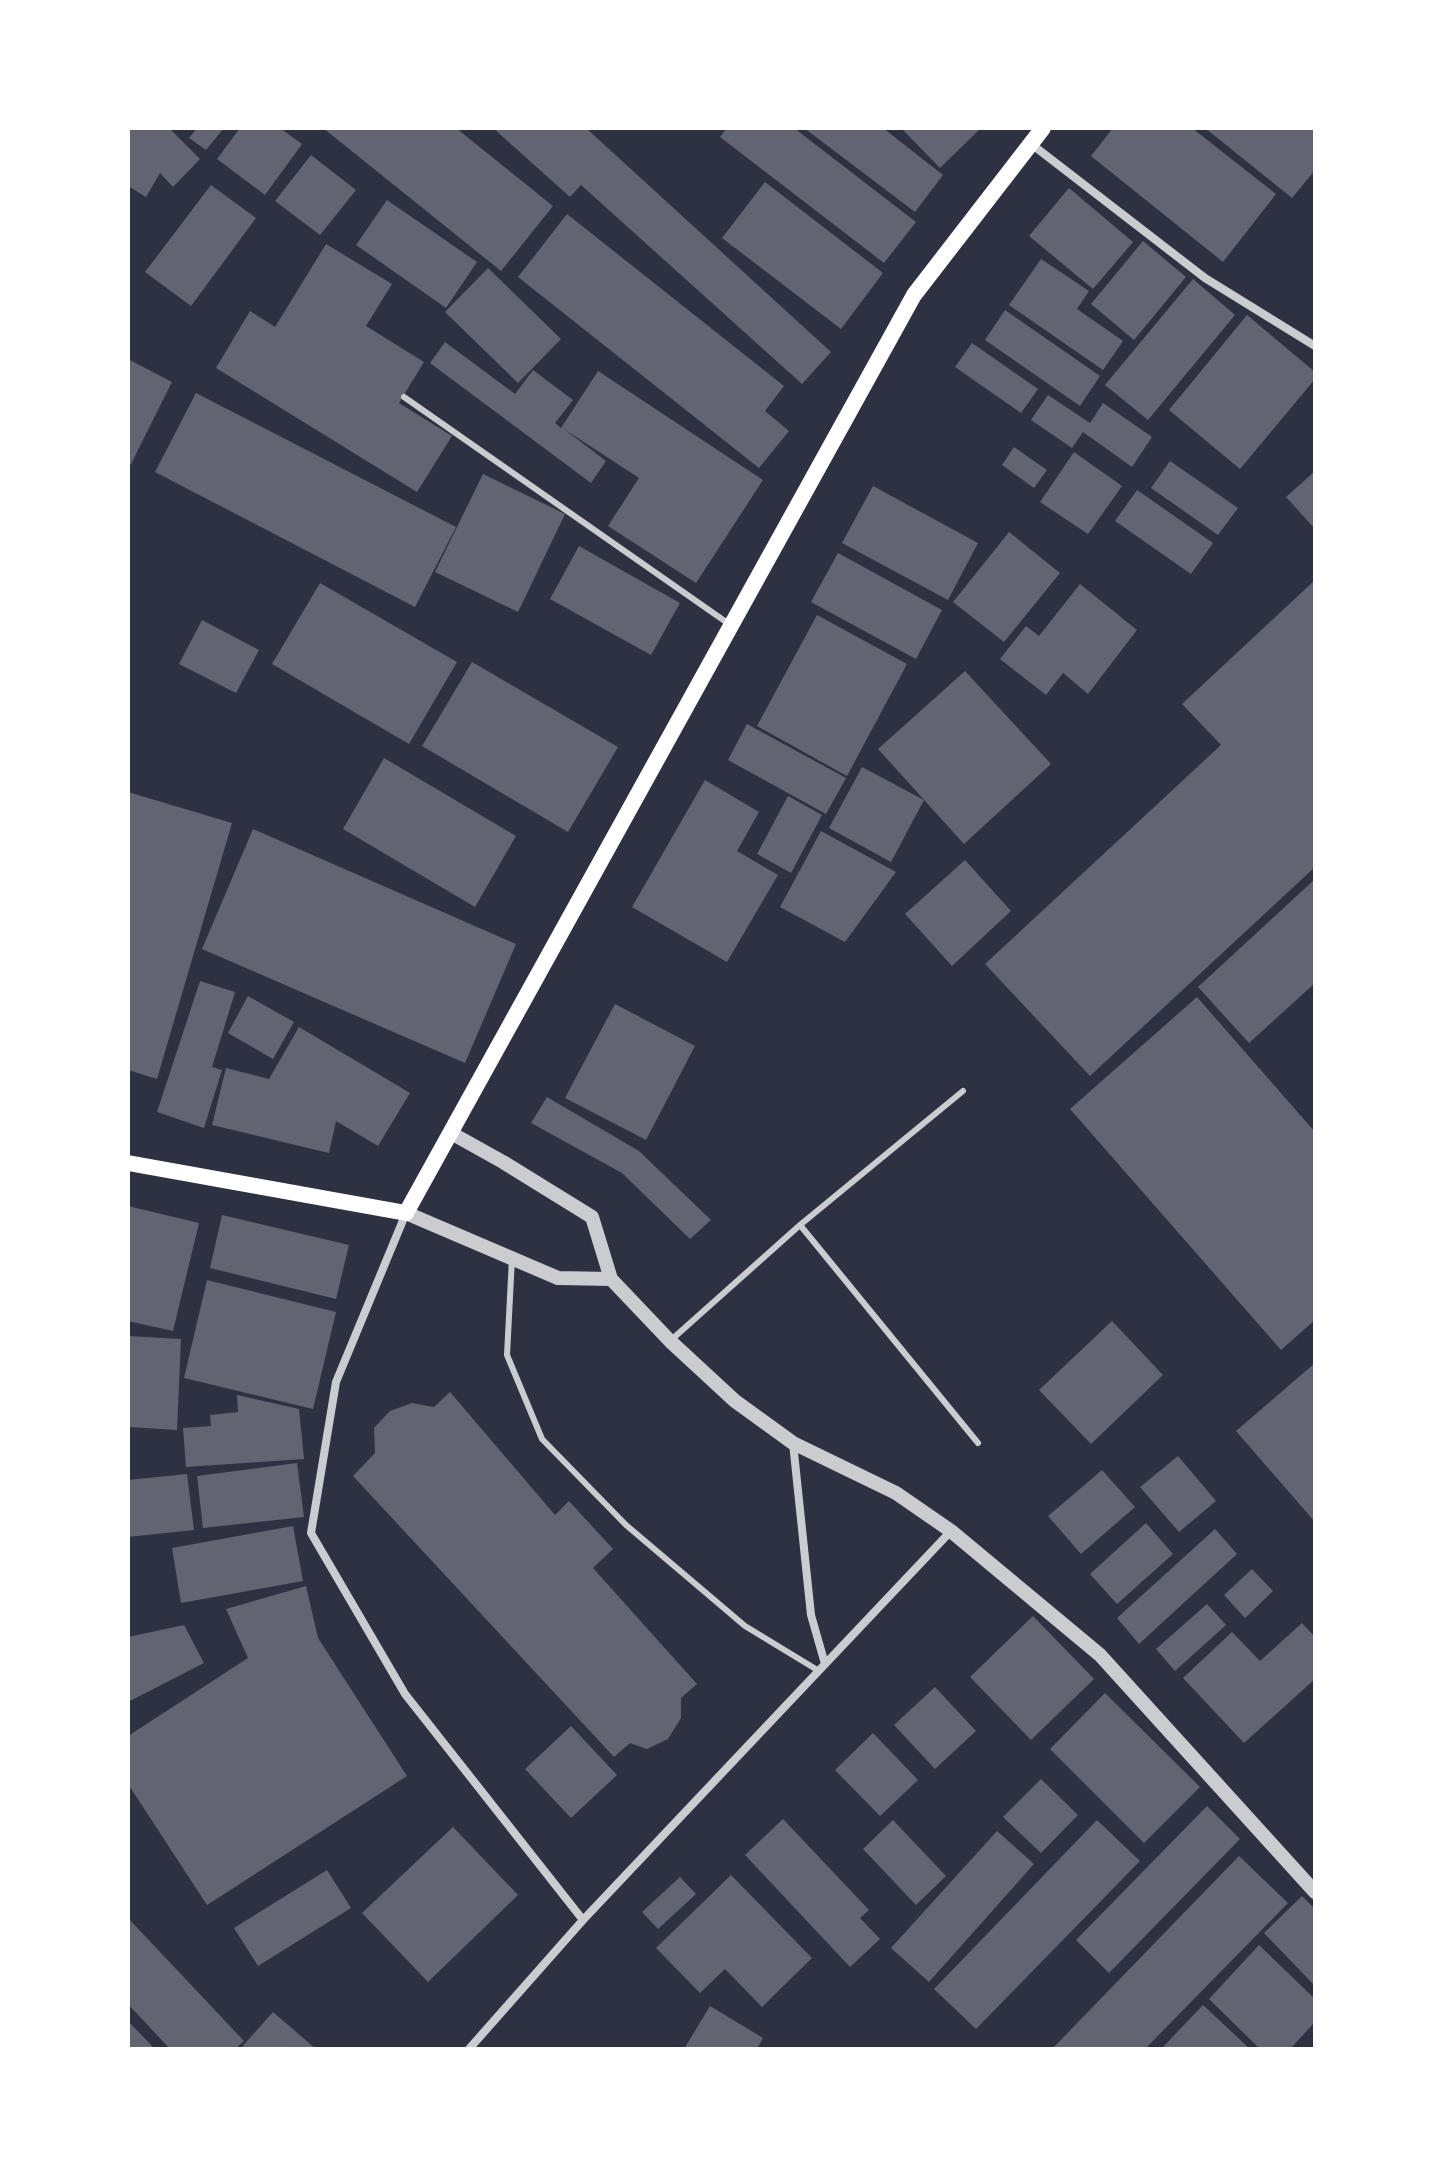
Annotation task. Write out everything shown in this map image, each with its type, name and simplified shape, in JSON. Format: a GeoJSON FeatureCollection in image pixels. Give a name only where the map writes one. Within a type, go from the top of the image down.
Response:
{"type":"FeatureCollection","features":[{"type":"Feature","properties":{"kind":"main road"},"geometry":{"type":"LineString","coordinates":[[128,1163],[406,1213],[914,295],[1043,128]]}},
{"type":"Feature","properties":{"kind":"street"},"geometry":{"type":"LineString","coordinates":[[1030,143],[1205,278],[1315,346]]}},
{"type":"Feature","properties":{"kind":"street"},"geometry":{"type":"LineString","coordinates":[[451,1133],[592,1217],[611,1279],[670,1341],[735,1401],[793,1443],[896,1493],[951,1531],[1100,1655],[1315,1892]]}},
{"type":"Feature","properties":{"kind":"street"},"geometry":{"type":"LineString","coordinates":[[583,1920],[405,1694],[311,1533],[336,1382],[406,1213],[558,1278],[611,1279]]}},
{"type":"Feature","properties":{"kind":"street"},"geometry":{"type":"LineString","coordinates":[[793,1443],[811,1615],[822,1667]]}},
{"type":"Feature","properties":{"kind":"street"},"geometry":{"type":"LineString","coordinates":[[469,2049],[583,1920],[951,1531]]}},
{"type":"Feature","properties":{"kind":"lane"},"geometry":{"type":"LineString","coordinates":[[404,397],[732,626]]}},
{"type":"Feature","properties":{"kind":"lane"},"geometry":{"type":"LineString","coordinates":[[670,1341],[800,1225],[963,1091]]}},
{"type":"Feature","properties":{"kind":"lane"},"geometry":{"type":"LineString","coordinates":[[800,1225],[978,1443]]}},
{"type":"Feature","properties":{"kind":"lane"},"geometry":{"type":"LineString","coordinates":[[512,1258],[507,1355],[542,1439],[626,1525],[745,1626],[822,1667]]}},
{"type":"Feature","properties":{"kind":"building"},"geometry":{"type":"Polygon","coordinates":[[[128,128],[169,128],[200,159],[173,187],[160,173],[146,197],[128,186],[128,128]]]}},
{"type":"Feature","properties":{"kind":"building"},"geometry":{"type":"Polygon","coordinates":[[[197,128],[224,128],[206,150],[189,138],[197,128]]]}},
{"type":"Feature","properties":{"kind":"building"},"geometry":{"type":"Polygon","coordinates":[[[240,128],[280,128],[302,144],[265,195],[217,159],[240,128]]]}},
{"type":"Feature","properties":{"kind":"building"},"geometry":{"type":"Polygon","coordinates":[[[323,128],[456,128],[553,206],[501,271],[323,128]]]}},
{"type":"Feature","properties":{"kind":"building"},"geometry":{"type":"Polygon","coordinates":[[[493,128],[586,128],[831,352],[802,384],[581,185],[570,197],[493,128]]]}},
{"type":"Feature","properties":{"kind":"building"},"geometry":{"type":"Polygon","coordinates":[[[727,128],[794,128],[916,222],[884,263],[720,137],[727,128]]]}},
{"type":"Feature","properties":{"kind":"building"},"geometry":{"type":"Polygon","coordinates":[[[804,128],[883,128],[943,175],[915,212],[804,128]]]}},
{"type":"Feature","properties":{"kind":"building"},"geometry":{"type":"Polygon","coordinates":[[[901,128],[981,128],[940,168],[901,128]]]}},
{"type":"Feature","properties":{"kind":"building"},"geometry":{"type":"Polygon","coordinates":[[[1113,128],[1192,128],[1276,194],[1223,262],[1091,156],[1113,128]]]}},
{"type":"Feature","properties":{"kind":"building"},"geometry":{"type":"Polygon","coordinates":[[[1205,128],[1315,128],[1315,170],[1292,198],[1205,128]]]}},
{"type":"Feature","properties":{"kind":"building"},"geometry":{"type":"Polygon","coordinates":[[[311,155],[356,190],[320,235],[275,201],[311,155]]]}},
{"type":"Feature","properties":{"kind":"building"},"geometry":{"type":"Polygon","coordinates":[[[765,182],[883,273],[841,329],[722,238],[765,182]]]}},
{"type":"Feature","properties":{"kind":"building"},"geometry":{"type":"Polygon","coordinates":[[[211,185],[256,218],[191,306],[145,272],[211,185]]]}},
{"type":"Feature","properties":{"kind":"building"},"geometry":{"type":"Polygon","coordinates":[[[1069,188],[1133,242],[1093,289],[1029,236],[1069,188]]]}},
{"type":"Feature","properties":{"kind":"building"},"geometry":{"type":"Polygon","coordinates":[[[387,200],[477,262],[446,308],[356,245],[387,200]]]}},
{"type":"Feature","properties":{"kind":"building"},"geometry":{"type":"Polygon","coordinates":[[[567,214],[784,386],[765,411],[789,431],[759,468],[518,277],[567,214]]]}},
{"type":"Feature","properties":{"kind":"building"},"geometry":{"type":"Polygon","coordinates":[[[1143,241],[1186,277],[1134,340],[1091,304],[1143,241]]]}},
{"type":"Feature","properties":{"kind":"building"},"geometry":{"type":"Polygon","coordinates":[[[326,244],[392,284],[366,326],[424,362],[399,403],[452,436],[417,492],[216,368],[250,311],[275,327],[326,244]]]}},
{"type":"Feature","properties":{"kind":"building"},"geometry":{"type":"Polygon","coordinates":[[[1041,259],[1089,291],[1077,309],[1123,341],[1103,370],[1009,305],[1041,259]]]}},
{"type":"Feature","properties":{"kind":"building"},"geometry":{"type":"Polygon","coordinates":[[[488,268],[561,339],[518,383],[445,312],[488,268]]]}},
{"type":"Feature","properties":{"kind":"building"},"geometry":{"type":"Polygon","coordinates":[[[1193,279],[1235,315],[1148,420],[1105,385],[1193,279]]]}},
{"type":"Feature","properties":{"kind":"building"},"geometry":{"type":"Polygon","coordinates":[[[1005,310],[1100,376],[1080,406],[985,340],[1005,310]]]}},
{"type":"Feature","properties":{"kind":"building"},"geometry":{"type":"Polygon","coordinates":[[[1247,315],[1315,372],[1315,379],[1240,469],[1169,410],[1247,315]]]}},
{"type":"Feature","properties":{"kind":"building"},"geometry":{"type":"Polygon","coordinates":[[[445,342],[515,394],[533,370],[573,400],[555,423],[561,428],[598,371],[763,480],[696,583],[608,526],[639,478],[564,429],[606,461],[591,483],[430,363],[445,342]]]}},
{"type":"Feature","properties":{"kind":"building"},"geometry":{"type":"Polygon","coordinates":[[[972,343],[1038,389],[1021,413],[955,367],[972,343]]]}},
{"type":"Feature","properties":{"kind":"building"},"geometry":{"type":"Polygon","coordinates":[[[128,359],[172,382],[128,470],[128,359]]]}},
{"type":"Feature","properties":{"kind":"building"},"geometry":{"type":"Polygon","coordinates":[[[196,393],[456,527],[415,607],[155,472],[196,393]]]}},
{"type":"Feature","properties":{"kind":"building"},"geometry":{"type":"Polygon","coordinates":[[[1048,395],[1090,423],[1103,403],[1152,437],[1132,467],[1083,432],[1072,448],[1031,420],[1048,395]]]}},
{"type":"Feature","properties":{"kind":"building"},"geometry":{"type":"Polygon","coordinates":[[[1014,447],[1047,470],[1034,488],[1002,465],[1014,447]]]}},
{"type":"Feature","properties":{"kind":"building"},"geometry":{"type":"Polygon","coordinates":[[[1074,452],[1122,486],[1088,534],[1040,502],[1074,452]]]}},
{"type":"Feature","properties":{"kind":"building"},"geometry":{"type":"Polygon","coordinates":[[[1170,461],[1238,508],[1218,535],[1151,488],[1170,461]]]}},
{"type":"Feature","properties":{"kind":"building"},"geometry":{"type":"Polygon","coordinates":[[[1315,471],[1315,529],[1286,497],[1315,471]]]}},
{"type":"Feature","properties":{"kind":"building"},"geometry":{"type":"Polygon","coordinates":[[[483,474],[565,514],[518,612],[435,572],[483,474]]]}},
{"type":"Feature","properties":{"kind":"building"},"geometry":{"type":"Polygon","coordinates":[[[873,486],[978,543],[948,600],[842,543],[873,486]]]}},
{"type":"Feature","properties":{"kind":"building"},"geometry":{"type":"Polygon","coordinates":[[[1137,490],[1213,543],[1191,574],[1115,521],[1137,490]]]}},
{"type":"Feature","properties":{"kind":"building"},"geometry":{"type":"Polygon","coordinates":[[[1009,532],[1060,573],[1004,642],[953,602],[1009,532]]]}},
{"type":"Feature","properties":{"kind":"building"},"geometry":{"type":"Polygon","coordinates":[[[579,546],[680,603],[651,655],[550,599],[579,546]]]}},
{"type":"Feature","properties":{"kind":"building"},"geometry":{"type":"Polygon","coordinates":[[[838,553],[942,610],[916,659],[811,602],[838,553]]]}},
{"type":"Feature","properties":{"kind":"building"},"geometry":{"type":"Polygon","coordinates":[[[1315,580],[1315,867],[1090,1076],[985,964],[1221,745],[1182,704],[1315,580]]]}},
{"type":"Feature","properties":{"kind":"building"},"geometry":{"type":"Polygon","coordinates":[[[320,583],[457,662],[409,744],[272,664],[320,583]]]}},
{"type":"Feature","properties":{"kind":"building"},"geometry":{"type":"Polygon","coordinates":[[[1080,584],[1137,630],[1088,694],[1063,673],[1046,695],[1000,659],[1026,626],[1039,636],[1080,584]]]}},
{"type":"Feature","properties":{"kind":"building"},"geometry":{"type":"Polygon","coordinates":[[[817,615],[907,664],[847,776],[757,726],[817,615]]]}},
{"type":"Feature","properties":{"kind":"building"},"geometry":{"type":"Polygon","coordinates":[[[202,620],[259,650],[236,693],[179,664],[202,620]]]}},
{"type":"Feature","properties":{"kind":"building"},"geometry":{"type":"Polygon","coordinates":[[[472,662],[618,747],[568,832],[422,746],[472,662]]]}},
{"type":"Feature","properties":{"kind":"building"},"geometry":{"type":"Polygon","coordinates":[[[965,671],[1051,764],[964,844],[878,749],[965,671]]]}},
{"type":"Feature","properties":{"kind":"building"},"geometry":{"type":"Polygon","coordinates":[[[747,724],[846,778],[826,814],[728,760],[747,724]]]}},
{"type":"Feature","properties":{"kind":"building"},"geometry":{"type":"Polygon","coordinates":[[[384,758],[516,836],[475,907],[343,829],[384,758]]]}},
{"type":"Feature","properties":{"kind":"building"},"geometry":{"type":"Polygon","coordinates":[[[862,767],[924,800],[891,862],[829,828],[862,767]]]}},
{"type":"Feature","properties":{"kind":"building"},"geometry":{"type":"Polygon","coordinates":[[[705,780],[759,812],[737,851],[778,875],[727,962],[632,907],[705,780]]]}},
{"type":"Feature","properties":{"kind":"building"},"geometry":{"type":"Polygon","coordinates":[[[128,792],[232,823],[157,1079],[128,1070],[128,792]]]}},
{"type":"Feature","properties":{"kind":"building"},"geometry":{"type":"Polygon","coordinates":[[[788,796],[822,815],[791,873],[757,854],[788,796]]]}},
{"type":"Feature","properties":{"kind":"building"},"geometry":{"type":"Polygon","coordinates":[[[253,829],[516,944],[465,1063],[202,949],[253,829]]]}},
{"type":"Feature","properties":{"kind":"building"},"geometry":{"type":"Polygon","coordinates":[[[821,831],[896,872],[845,942],[780,907],[821,831]]]}},
{"type":"Feature","properties":{"kind":"building"},"geometry":{"type":"Polygon","coordinates":[[[965,860],[1011,911],[952,966],[905,914],[965,860]]]}},
{"type":"Feature","properties":{"kind":"building"},"geometry":{"type":"Polygon","coordinates":[[[1315,879],[1315,983],[1249,1043],[1198,987],[1315,879]]]}},
{"type":"Feature","properties":{"kind":"building"},"geometry":{"type":"Polygon","coordinates":[[[200,981],[235,992],[212,1067],[222,1070],[204,1128],[157,1112],[200,981]]]}},
{"type":"Feature","properties":{"kind":"building"},"geometry":{"type":"Polygon","coordinates":[[[248,996],[294,1022],[273,1059],[228,1033],[248,996]]]}},
{"type":"Feature","properties":{"kind":"building"},"geometry":{"type":"Polygon","coordinates":[[[1197,997],[1315,1132],[1315,1320],[1281,1350],[1070,1109],[1197,997]]]}},
{"type":"Feature","properties":{"kind":"building"},"geometry":{"type":"Polygon","coordinates":[[[615,1004],[695,1046],[646,1140],[565,1098],[615,1004]]]}},
{"type":"Feature","properties":{"kind":"building"},"geometry":{"type":"Polygon","coordinates":[[[299,1027],[410,1093],[378,1146],[336,1121],[329,1153],[212,1125],[226,1068],[269,1079],[299,1027]]]}},
{"type":"Feature","properties":{"kind":"building"},"geometry":{"type":"Polygon","coordinates":[[[547,1097],[639,1151],[711,1220],[690,1239],[622,1173],[531,1123],[547,1097]]]}},
{"type":"Feature","properties":{"kind":"building"},"geometry":{"type":"Polygon","coordinates":[[[128,1206],[199,1223],[173,1331],[128,1321],[128,1206]]]}},
{"type":"Feature","properties":{"kind":"building"},"geometry":{"type":"Polygon","coordinates":[[[222,1215],[349,1245],[336,1299],[210,1268],[222,1215]]]}},
{"type":"Feature","properties":{"kind":"building"},"geometry":{"type":"Polygon","coordinates":[[[207,1280],[336,1312],[313,1409],[184,1378],[207,1280]]]}},
{"type":"Feature","properties":{"kind":"building"},"geometry":{"type":"Polygon","coordinates":[[[1112,1321],[1163,1375],[1091,1444],[1039,1390],[1112,1321]]]}},
{"type":"Feature","properties":{"kind":"building"},"geometry":{"type":"Polygon","coordinates":[[[128,1336],[181,1339],[177,1430],[128,1427],[128,1336]]]}},
{"type":"Feature","properties":{"kind":"building"},"geometry":{"type":"Polygon","coordinates":[[[1315,1363],[1315,1522],[1236,1431],[1315,1363]]]}},
{"type":"Feature","properties":{"kind":"building"},"geometry":{"type":"Polygon","coordinates":[[[450,1392],[555,1515],[569,1501],[613,1549],[593,1568],[697,1684],[681,1698],[681,1718],[668,1739],[647,1749],[630,1743],[614,1757],[353,1476],[375,1453],[374,1428],[390,1411],[412,1403],[434,1407],[450,1392]]]}},
{"type":"Feature","properties":{"kind":"building"},"geometry":{"type":"Polygon","coordinates":[[[237,1395],[299,1409],[304,1459],[186,1467],[183,1428],[211,1426],[210,1415],[238,1412],[237,1395]]]}},
{"type":"Feature","properties":{"kind":"building"},"geometry":{"type":"Polygon","coordinates":[[[1178,1456],[1216,1501],[1179,1532],[1140,1487],[1178,1456]]]}},
{"type":"Feature","properties":{"kind":"building"},"geometry":{"type":"Polygon","coordinates":[[[297,1463],[304,1517],[203,1528],[197,1476],[297,1463]]]}},
{"type":"Feature","properties":{"kind":"building"},"geometry":{"type":"Polygon","coordinates":[[[1102,1470],[1135,1507],[1081,1554],[1048,1516],[1102,1470]]]}},
{"type":"Feature","properties":{"kind":"building"},"geometry":{"type":"Polygon","coordinates":[[[187,1474],[194,1530],[128,1537],[128,1480],[187,1474]]]}},
{"type":"Feature","properties":{"kind":"building"},"geometry":{"type":"Polygon","coordinates":[[[1146,1523],[1173,1554],[1117,1604],[1090,1574],[1146,1523]]]}},
{"type":"Feature","properties":{"kind":"building"},"geometry":{"type":"Polygon","coordinates":[[[293,1526],[303,1581],[181,1603],[172,1548],[293,1526]]]}},
{"type":"Feature","properties":{"kind":"building"},"geometry":{"type":"Polygon","coordinates":[[[1215,1529],[1237,1554],[1139,1644],[1117,1618],[1215,1529]]]}},
{"type":"Feature","properties":{"kind":"building"},"geometry":{"type":"Polygon","coordinates":[[[1252,1569],[1273,1591],[1245,1618],[1224,1595],[1252,1569]]]}},
{"type":"Feature","properties":{"kind":"building"},"geometry":{"type":"Polygon","coordinates":[[[306,1586],[318,1638],[407,1776],[207,1905],[128,1784],[128,1736],[248,1658],[226,1609],[306,1586]]]}},
{"type":"Feature","properties":{"kind":"building"},"geometry":{"type":"Polygon","coordinates":[[[1207,1604],[1226,1625],[1175,1671],[1156,1649],[1207,1604]]]}},
{"type":"Feature","properties":{"kind":"building"},"geometry":{"type":"Polygon","coordinates":[[[1033,1616],[1094,1679],[1031,1740],[970,1677],[1033,1616]]]}},
{"type":"Feature","properties":{"kind":"building"},"geometry":{"type":"Polygon","coordinates":[[[1302,1623],[1315,1637],[1315,1679],[1244,1743],[1183,1678],[1232,1632],[1260,1661],[1302,1623]]]}},
{"type":"Feature","properties":{"kind":"building"},"geometry":{"type":"Polygon","coordinates":[[[184,1625],[204,1663],[128,1702],[128,1637],[184,1625]]]}},
{"type":"Feature","properties":{"kind":"building"},"geometry":{"type":"Polygon","coordinates":[[[935,1687],[976,1731],[935,1769],[894,1725],[935,1687]]]}},
{"type":"Feature","properties":{"kind":"building"},"geometry":{"type":"Polygon","coordinates":[[[1105,1693],[1200,1787],[1144,1843],[1050,1749],[1105,1693]]]}},
{"type":"Feature","properties":{"kind":"building"},"geometry":{"type":"Polygon","coordinates":[[[571,1726],[617,1775],[571,1818],[525,1769],[571,1726]]]}},
{"type":"Feature","properties":{"kind":"building"},"geometry":{"type":"Polygon","coordinates":[[[873,1733],[918,1780],[880,1816],[835,1770],[873,1733]]]}},
{"type":"Feature","properties":{"kind":"building"},"geometry":{"type":"Polygon","coordinates":[[[1041,1779],[1078,1815],[1041,1853],[1003,1817],[1041,1779]]]}},
{"type":"Feature","properties":{"kind":"building"},"geometry":{"type":"Polygon","coordinates":[[[1207,1806],[1240,1839],[1109,1973],[1076,1940],[1207,1806]]]}},
{"type":"Feature","properties":{"kind":"building"},"geometry":{"type":"Polygon","coordinates":[[[783,1819],[869,1910],[860,1918],[880,1939],[850,1967],[745,1855],[783,1819]]]}},
{"type":"Feature","properties":{"kind":"building"},"geometry":{"type":"Polygon","coordinates":[[[893,1820],[946,1876],[916,1905],[863,1849],[893,1820]]]}},
{"type":"Feature","properties":{"kind":"building"},"geometry":{"type":"Polygon","coordinates":[[[1097,1820],[1140,1861],[976,2029],[934,1989],[1097,1820]]]}},
{"type":"Feature","properties":{"kind":"building"},"geometry":{"type":"Polygon","coordinates":[[[453,1827],[518,1895],[428,1982],[362,1913],[453,1827]]]}},
{"type":"Feature","properties":{"kind":"building"},"geometry":{"type":"Polygon","coordinates":[[[997,1831],[1034,1864],[929,1982],[891,1948],[997,1831]]]}},
{"type":"Feature","properties":{"kind":"building"},"geometry":{"type":"Polygon","coordinates":[[[1239,1856],[1288,1903],[1145,2049],[1052,2049],[1239,1856]]]}},
{"type":"Feature","properties":{"kind":"building"},"geometry":{"type":"Polygon","coordinates":[[[327,1870],[351,1908],[258,1966],[234,1928],[327,1870]]]}},
{"type":"Feature","properties":{"kind":"building"},"geometry":{"type":"Polygon","coordinates":[[[731,1875],[812,1958],[762,2007],[725,1969],[700,1993],[656,1948],[731,1875]]]}},
{"type":"Feature","properties":{"kind":"building"},"geometry":{"type":"Polygon","coordinates":[[[680,1877],[696,1894],[658,1929],[642,1912],[680,1877]]]}},
{"type":"Feature","properties":{"kind":"building"},"geometry":{"type":"Polygon","coordinates":[[[1302,1896],[1315,1909],[1315,1986],[1264,1933],[1302,1896]]]}},
{"type":"Feature","properties":{"kind":"building"},"geometry":{"type":"Polygon","coordinates":[[[128,1918],[244,2041],[235,2049],[170,2049],[128,2004],[128,1918]]]}},
{"type":"Feature","properties":{"kind":"building"},"geometry":{"type":"Polygon","coordinates":[[[1259,1945],[1315,1999],[1315,2022],[1290,2049],[1260,2049],[1209,1999],[1259,1945]]]}},
{"type":"Feature","properties":{"kind":"building"},"geometry":{"type":"Polygon","coordinates":[[[1203,2005],[1250,2049],[1161,2049],[1203,2005]]]}},
{"type":"Feature","properties":{"kind":"building"},"geometry":{"type":"Polygon","coordinates":[[[710,2006],[763,2038],[757,2049],[684,2049],[710,2006]]]}},
{"type":"Feature","properties":{"kind":"building"},"geometry":{"type":"Polygon","coordinates":[[[273,2012],[316,2049],[240,2049],[273,2012]]]}},
{"type":"Feature","properties":{"kind":"building"},"geometry":{"type":"Polygon","coordinates":[[[128,2021],[155,2049],[128,2049],[128,2021]]]}}]}
